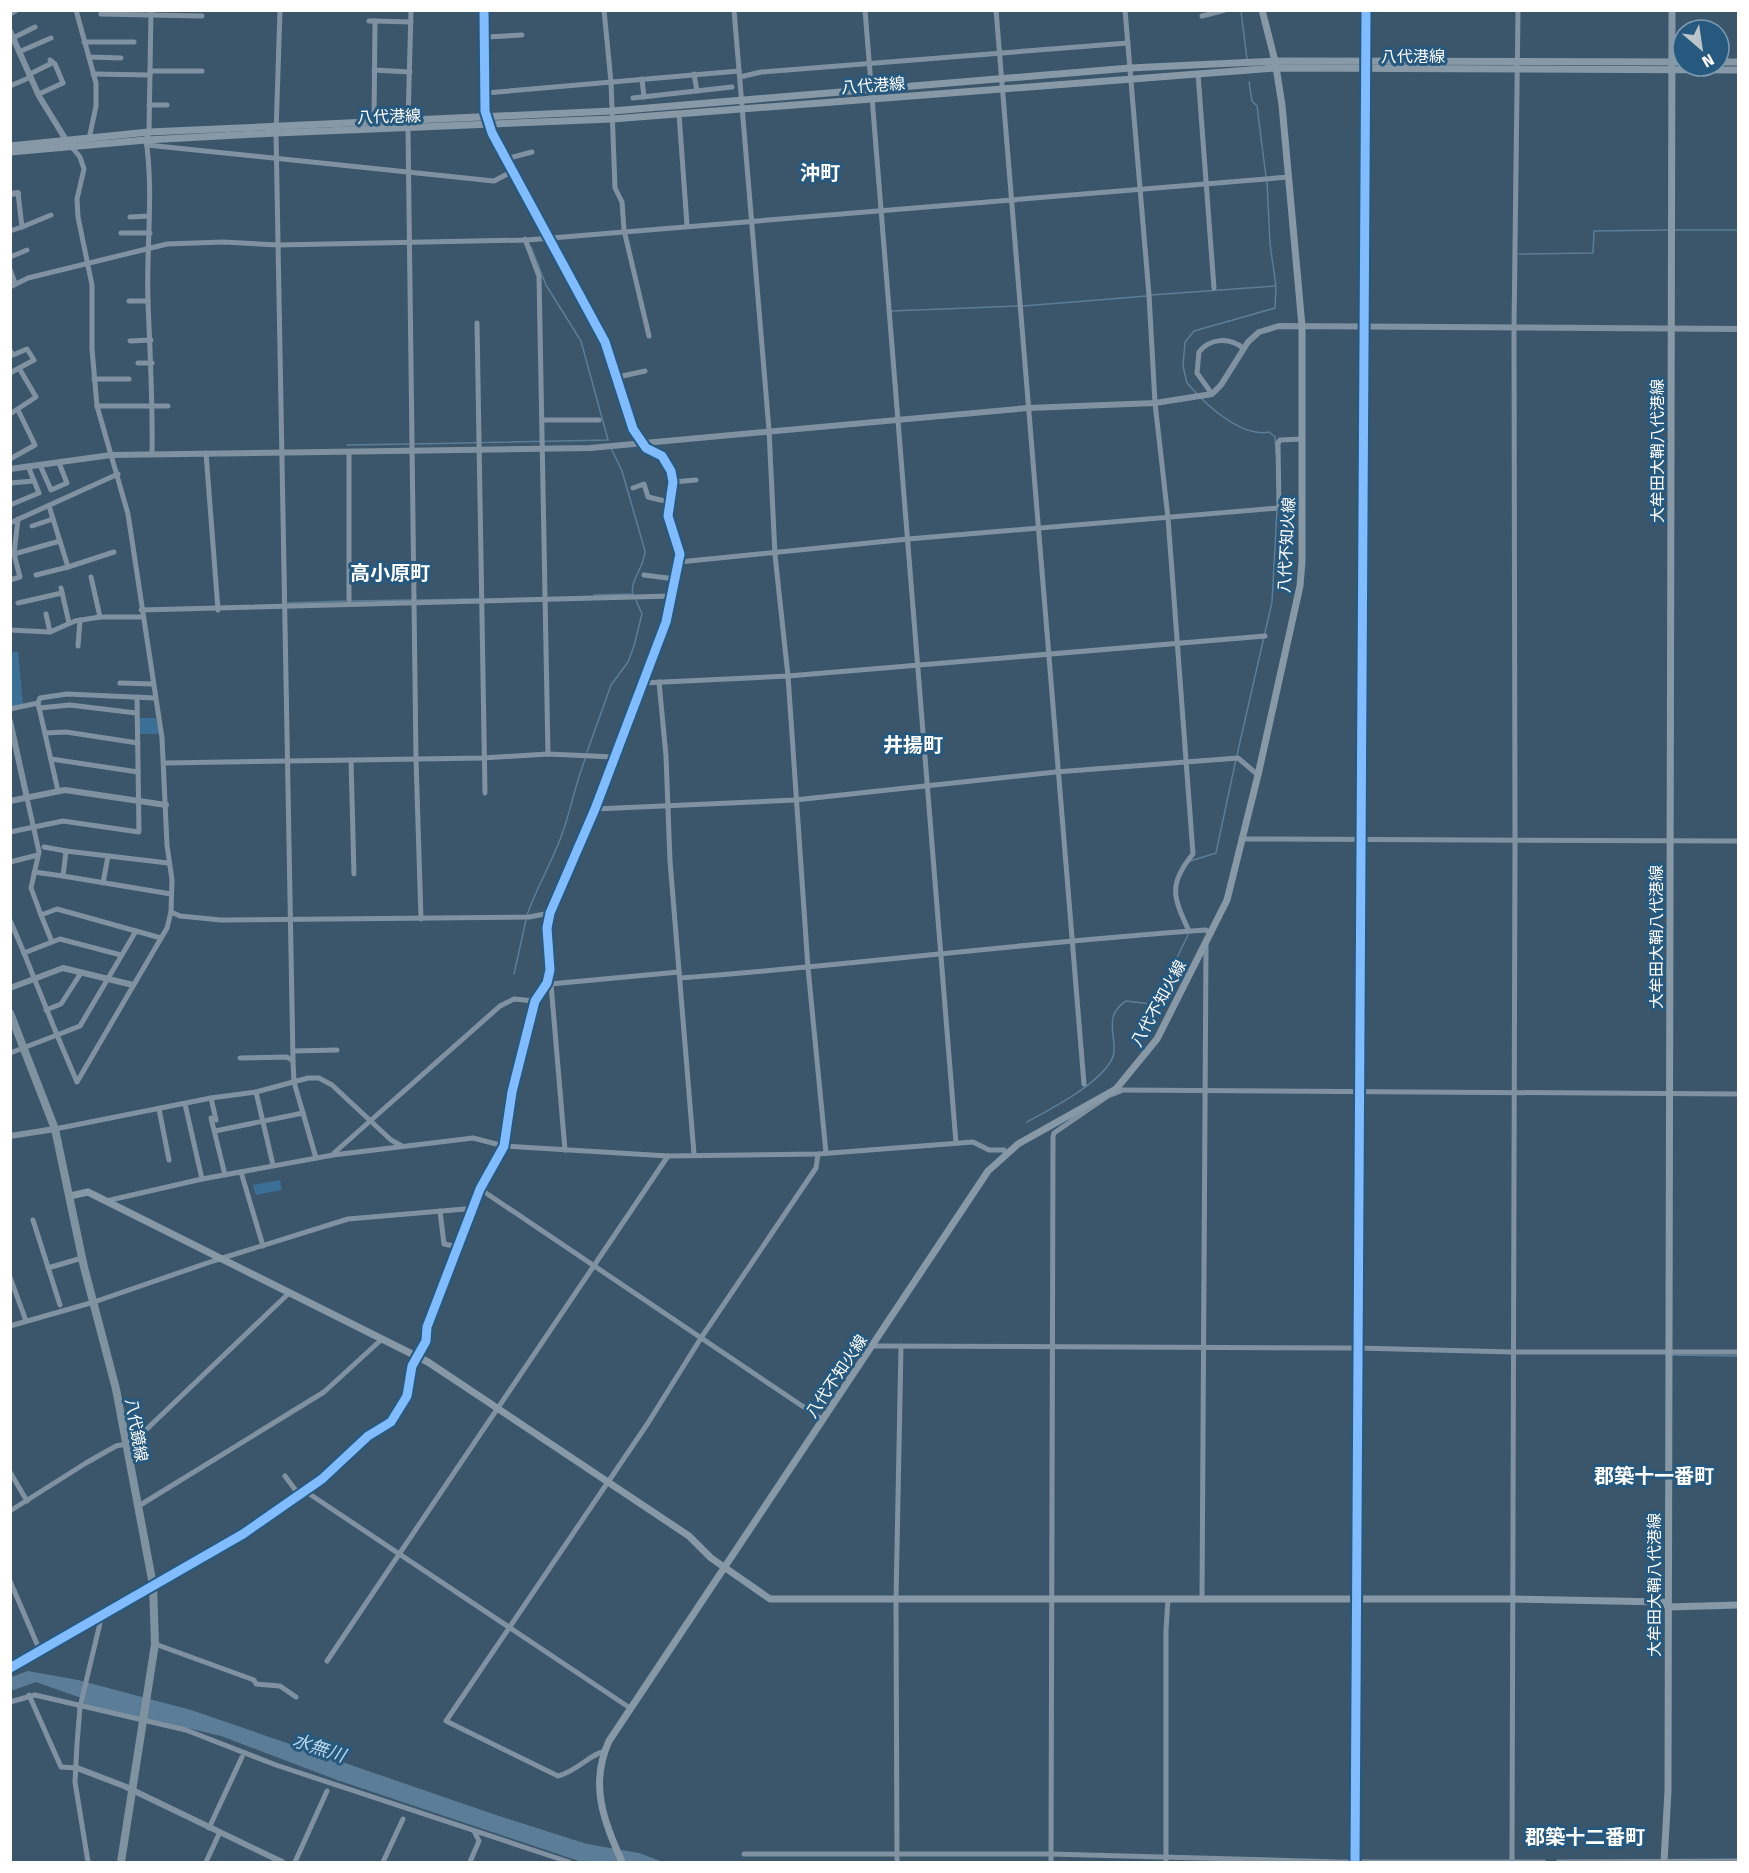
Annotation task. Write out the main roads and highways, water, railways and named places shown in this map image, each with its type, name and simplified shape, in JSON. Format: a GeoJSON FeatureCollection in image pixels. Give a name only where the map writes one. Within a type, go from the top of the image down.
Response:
{"type":"FeatureCollection","features":[{"type":"Feature","properties":{"kind":"main road","name":"八代不知火線"},"geometry":{"type":"LineString","coordinates":[[622,1863],[601,1810],[598,1788],[604,1752],[630,1708],[979,1184],[1006,1153],[1118,1090],[1156,1039],[1227,900],[1258,775],[1299,586],[1302,326],[1276,64],[1262,10]]}},
{"type":"Feature","properties":{"kind":"main road","name":"八代港線"},"geometry":{"type":"LineString","coordinates":[[873,94],[1002,79],[1130,68],[1364,61],[1671,66]]}},
{"type":"Feature","properties":{"kind":"main road","name":"八代港線"},"geometry":{"type":"LineString","coordinates":[[276,129],[408,129],[612,111],[1131,80],[1276,64],[1364,69],[1517,65]]}},
{"type":"Feature","properties":{"kind":"main road","name":"大牟田大鞘八代港線"},"geometry":{"type":"LineString","coordinates":[[1664,1862],[1668,1799],[1671,78]]}},
{"type":"Feature","properties":{"kind":"main road","name":"八代港線"},"geometry":{"type":"LineString","coordinates":[[10,152],[374,122],[612,119],[680,114],[742,104]]}},
{"type":"Feature","properties":{"kind":"main road","name":"八代港線"},"geometry":{"type":"LineString","coordinates":[[10,146],[66,140],[147,139]]}},
{"type":"Feature","properties":{"kind":"main road","name":"八代鏡線"},"geometry":{"type":"LineString","coordinates":[[10,1013],[55,1129],[82,1258],[112,1367],[153,1585],[155,1644],[134,1791],[121,1863]]}},
{"type":"Feature","properties":{"kind":"main road"},"geometry":{"type":"LineString","coordinates":[[70,1196],[88,1192],[417,1357],[689,1536],[711,1558],[770,1599],[1514,1599],[1663,1602],[1668,1607],[1738,1605]]}},
{"type":"Feature","properties":{"kind":"waterway"},"geometry":{"type":"LineString","coordinates":[[1241,11],[1247,59]]}},
{"type":"Feature","properties":{"kind":"waterway"},"geometry":{"type":"LineString","coordinates":[[1249,82],[1252,101],[1257,106],[1266,177]]}},
{"type":"Feature","properties":{"kind":"waterway"},"geometry":{"type":"LineString","coordinates":[[1198,395],[1187,383],[1183,366],[1185,342],[1194,331],[1275,308],[1276,286],[1270,244],[1267,182]]}},
{"type":"Feature","properties":{"kind":"waterway"},"geometry":{"type":"LineString","coordinates":[[1519,254],[1593,253],[1594,231],[1669,230]]}},
{"type":"Feature","properties":{"kind":"waterway"},"geometry":{"type":"LineString","coordinates":[[1673,230],[1738,230]]}},
{"type":"Feature","properties":{"kind":"waterway"},"geometry":{"type":"LineString","coordinates":[[414,444],[608,440],[581,341],[546,285],[531,247]]}},
{"type":"Feature","properties":{"kind":"waterway"},"geometry":{"type":"LineString","coordinates":[[1151,295],[1275,286]]}},
{"type":"Feature","properties":{"kind":"waterway"},"geometry":{"type":"LineString","coordinates":[[1023,306],[1147,296]]}},
{"type":"Feature","properties":{"kind":"waterway"},"geometry":{"type":"LineString","coordinates":[[891,311],[1018,306]]}},
{"type":"Feature","properties":{"kind":"waterway"},"geometry":{"type":"LineString","coordinates":[[1201,398],[1232,423],[1251,431],[1269,432],[1275,437],[1276,453]]}},
{"type":"Feature","properties":{"kind":"waterway"},"geometry":{"type":"LineString","coordinates":[[347,445],[409,444]]}},
{"type":"Feature","properties":{"kind":"waterway"},"geometry":{"type":"LineString","coordinates":[[611,448],[622,471],[645,551],[643,563],[633,584],[633,596]]}},
{"type":"Feature","properties":{"kind":"waterway"},"geometry":{"type":"LineString","coordinates":[[1237,755],[1272,602],[1277,509]]}},
{"type":"Feature","properties":{"kind":"waterway"},"geometry":{"type":"LineString","coordinates":[[594,595],[631,594]]}},
{"type":"Feature","properties":{"kind":"waterway"},"geometry":{"type":"LineString","coordinates":[[417,600],[478,599]]}},
{"type":"Feature","properties":{"kind":"waterway"},"geometry":{"type":"LineString","coordinates":[[351,601],[412,600]]}},
{"type":"Feature","properties":{"kind":"waterway"},"geometry":{"type":"LineString","coordinates":[[587,752],[611,685],[628,662],[634,646],[642,614],[636,600]]}},
{"type":"Feature","properties":{"kind":"waterway"},"geometry":{"type":"LineString","coordinates":[[288,603],[346,601]]}},
{"type":"Feature","properties":{"kind":"waterway"},"geometry":{"type":"LineString","coordinates":[[527,915],[561,837],[586,757]]}},
{"type":"Feature","properties":{"kind":"waterway"},"geometry":{"type":"LineString","coordinates":[[1190,861],[1216,853],[1236,759]]}},
{"type":"Feature","properties":{"kind":"waterway"},"geometry":{"type":"LineString","coordinates":[[514,974],[526,920]]}},
{"type":"Feature","properties":{"kind":"waterway"},"geometry":{"type":"LineString","coordinates":[[1027,1122],[1073,1096],[1104,1070],[1114,1054],[1112,1023],[1118,1008],[1126,1001],[1151,1004],[1156,1001],[1188,935]]}},
{"type":"Feature","properties":{"kind":"waterway"},"geometry":{"type":"LineString","coordinates":[[1670,1355],[1738,1356]]}},
{"type":"Feature","properties":{"kind":"district","name":"沖町"},"geometry":{"type":"Point","coordinates":[820,173]}},
{"type":"Feature","properties":{"kind":"district","name":"高小原町"},"geometry":{"type":"Point","coordinates":[390,573]}},
{"type":"Feature","properties":{"kind":"district","name":"井揚町"},"geometry":{"type":"Point","coordinates":[913,745]}},
{"type":"Feature","properties":{"kind":"district","name":"郡築十一番町"},"geometry":{"type":"Point","coordinates":[1654,1476]}},
{"type":"Feature","properties":{"kind":"district","name":"郡築十二番町"},"geometry":{"type":"Point","coordinates":[1585,1837]}},
{"type":"Feature","properties":{"kind":"water label","name":"水無川"},"geometry":{"type":"Point","coordinates":[319,1748]}}]}
